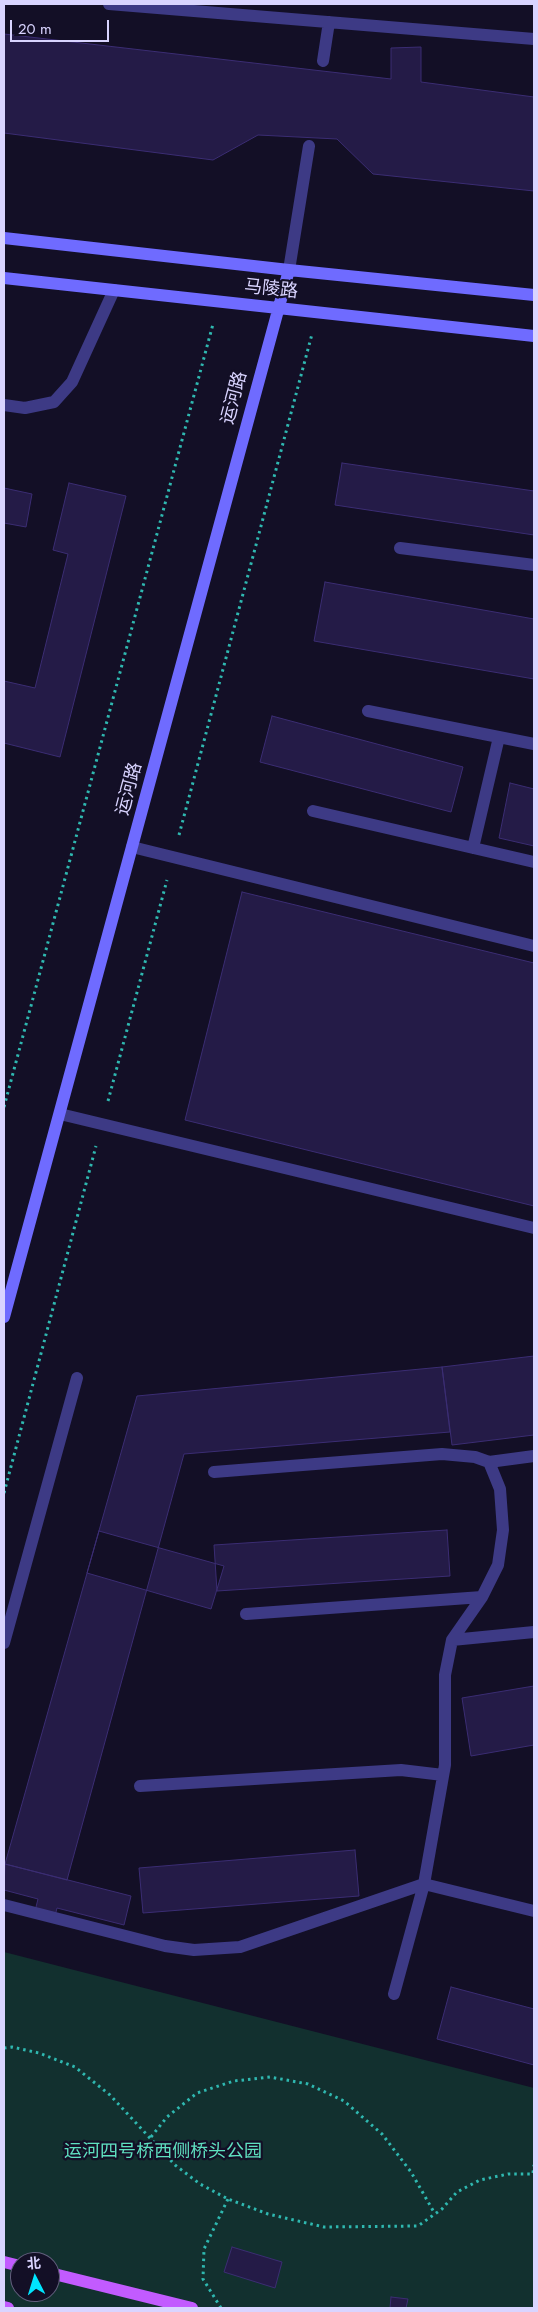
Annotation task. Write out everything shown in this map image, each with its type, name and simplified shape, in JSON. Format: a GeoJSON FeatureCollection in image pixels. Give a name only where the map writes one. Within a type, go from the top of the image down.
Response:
{"type":"FeatureCollection","features":[{"type":"Feature","properties":{"kind":"main road"},"geometry":{"type":"LineString","coordinates":[[60,2275],[192,2308]]}},
{"type":"Feature","properties":{"kind":"main road"},"geometry":{"type":"LineString","coordinates":[[4,2307],[8,2308]]}},
{"type":"Feature","properties":{"kind":"street","name":"马陵路"},"geometry":{"type":"LineString","coordinates":[[4,238],[534,295]]}},
{"type":"Feature","properties":{"kind":"street","name":"运河路"},"geometry":{"type":"LineString","coordinates":[[4,1317],[289,270]]}},
{"type":"Feature","properties":{"kind":"street","name":"马陵路"},"geometry":{"type":"LineString","coordinates":[[4,278],[534,336]]}},
{"type":"Feature","properties":{"kind":"lane"},"geometry":{"type":"LineString","coordinates":[[109,4],[534,39]]}},
{"type":"Feature","properties":{"kind":"lane"},"geometry":{"type":"LineString","coordinates":[[322,61],[329,22]]}},
{"type":"Feature","properties":{"kind":"lane"},"geometry":{"type":"LineString","coordinates":[[289,270],[309,146]]}},
{"type":"Feature","properties":{"kind":"lane"},"geometry":{"type":"LineString","coordinates":[[4,405],[25,408],[54,402],[72,382],[114,290]]}},
{"type":"Feature","properties":{"kind":"lane"},"geometry":{"type":"LineString","coordinates":[[400,548],[534,565]]}},
{"type":"Feature","properties":{"kind":"lane"},"geometry":{"type":"LineString","coordinates":[[368,711],[534,744]]}},
{"type":"Feature","properties":{"kind":"lane"},"geometry":{"type":"LineString","coordinates":[[472,848],[499,737]]}},
{"type":"Feature","properties":{"kind":"lane"},"geometry":{"type":"LineString","coordinates":[[312,811],[534,862]]}},
{"type":"Feature","properties":{"kind":"lane"},"geometry":{"type":"LineString","coordinates":[[132,847],[534,946]]}},
{"type":"Feature","properties":{"kind":"lane"},"geometry":{"type":"LineString","coordinates":[[60,1114],[534,1228]]}},
{"type":"Feature","properties":{"kind":"lane"},"geometry":{"type":"LineString","coordinates":[[5,1635],[77,1378]]}},
{"type":"Feature","properties":{"kind":"lane"},"geometry":{"type":"LineString","coordinates":[[214,1472],[442,1454],[475,1457],[489,1462],[534,1456]]}},
{"type":"Feature","properties":{"kind":"lane"},"geometry":{"type":"LineString","coordinates":[[394,1994],[424,1884],[445,1765],[445,1675],[452,1640],[482,1597],[498,1565],[503,1530],[500,1489],[489,1462]]}},
{"type":"Feature","properties":{"kind":"lane"},"geometry":{"type":"LineString","coordinates":[[246,1614],[482,1597]]}},
{"type":"Feature","properties":{"kind":"lane"},"geometry":{"type":"LineString","coordinates":[[452,1640],[534,1632]]}},
{"type":"Feature","properties":{"kind":"lane"},"geometry":{"type":"LineString","coordinates":[[140,1786],[402,1770],[443,1775]]}},
{"type":"Feature","properties":{"kind":"lane"},"geometry":{"type":"LineString","coordinates":[[4,1905],[165,1946],[194,1950],[240,1947],[424,1884],[534,1911]]}},
{"type":"Feature","properties":{"kind":"path"},"geometry":{"type":"LineString","coordinates":[[4,1107],[219,302]]}},
{"type":"Feature","properties":{"kind":"path"},"geometry":{"type":"LineString","coordinates":[[4,1493],[318,312]]}},
{"type":"Feature","properties":{"kind":"path"},"geometry":{"type":"LineString","coordinates":[[4,2048],[12,2047],[38,2053],[75,2067],[110,2095],[175,2165],[200,2184],[228,2200],[268,2214],[324,2227],[418,2226],[435,2214],[457,2192],[480,2180],[508,2174],[534,2173],[534,2165]]}},
{"type":"Feature","properties":{"kind":"path"},"geometry":{"type":"LineString","coordinates":[[151,2138],[168,2117],[197,2093],[234,2081],[270,2077],[308,2084],[344,2101],[382,2134],[410,2172],[435,2214]]}},
{"type":"Feature","properties":{"kind":"path"},"geometry":{"type":"LineString","coordinates":[[221,2308],[203,2279],[204,2250],[228,2200]]}},
{"type":"Feature","properties":{"kind":"green space","name":"运河四号桥西侧桥头公园"},"geometry":{"type":"Polygon","coordinates":[[[4,1952],[534,2088],[534,2308],[4,2308],[4,1952]]]}},
{"type":"Feature","properties":{"kind":"building"},"geometry":{"type":"Polygon","coordinates":[[[4,34],[391,79],[391,48],[421,47],[421,82],[534,97],[534,191],[373,174],[337,139],[258,135],[213,160],[4,133],[4,34]]]}},
{"type":"Feature","properties":{"kind":"building"},"geometry":{"type":"Polygon","coordinates":[[[342,463],[534,491],[534,535],[335,505],[342,463]]]}},
{"type":"Feature","properties":{"kind":"building"},"geometry":{"type":"Polygon","coordinates":[[[69,483],[126,496],[60,757],[4,743],[4,681],[35,688],[68,554],[53,550],[69,483]]]}},
{"type":"Feature","properties":{"kind":"building"},"geometry":{"type":"Polygon","coordinates":[[[4,488],[32,494],[26,527],[4,523],[4,488]]]}},
{"type":"Feature","properties":{"kind":"building"},"geometry":{"type":"Polygon","coordinates":[[[325,582],[534,619],[534,679],[314,641],[325,582]]]}},
{"type":"Feature","properties":{"kind":"building"},"geometry":{"type":"Polygon","coordinates":[[[272,716],[463,767],[451,812],[260,762],[272,716]]]}},
{"type":"Feature","properties":{"kind":"building"},"geometry":{"type":"Polygon","coordinates":[[[510,783],[534,789],[534,846],[499,838],[510,783]]]}},
{"type":"Feature","properties":{"kind":"building"},"geometry":{"type":"Polygon","coordinates":[[[242,892],[534,963],[534,1206],[185,1120],[242,892]]]}},
{"type":"Feature","properties":{"kind":"building"},"geometry":{"type":"Polygon","coordinates":[[[534,1356],[534,1435],[452,1445],[442,1367],[534,1356]]]}},
{"type":"Feature","properties":{"kind":"building"},"geometry":{"type":"Polygon","coordinates":[[[442,1367],[450,1432],[184,1454],[67,1880],[5,1864],[137,1396],[442,1367]]]}},
{"type":"Feature","properties":{"kind":"building"},"geometry":{"type":"Polygon","coordinates":[[[447,1530],[450,1576],[217,1591],[214,1545],[447,1530]]]}},
{"type":"Feature","properties":{"kind":"building"},"geometry":{"type":"Polygon","coordinates":[[[99,1531],[224,1566],[211,1609],[87,1573],[99,1531]]]}},
{"type":"Feature","properties":{"kind":"building"},"geometry":{"type":"Polygon","coordinates":[[[534,1686],[534,1745],[471,1756],[462,1698],[534,1686]]]}},
{"type":"Feature","properties":{"kind":"building"},"geometry":{"type":"Polygon","coordinates":[[[355,1850],[359,1896],[143,1913],[139,1868],[355,1850]]]}},
{"type":"Feature","properties":{"kind":"building"},"geometry":{"type":"Polygon","coordinates":[[[5,1864],[131,1896],[124,1925],[57,1908],[55,1916],[35,1911],[38,1899],[4,1890],[5,1864]]]}},
{"type":"Feature","properties":{"kind":"building"},"geometry":{"type":"Polygon","coordinates":[[[451,1987],[534,2009],[534,2065],[437,2039],[451,1987]]]}},
{"type":"Feature","properties":{"kind":"building"},"geometry":{"type":"Polygon","coordinates":[[[232,2247],[282,2262],[275,2288],[224,2272],[232,2247]]]}},
{"type":"Feature","properties":{"kind":"building"},"geometry":{"type":"Polygon","coordinates":[[[391,2297],[408,2299],[406,2308],[390,2308],[391,2297]]]}}]}
